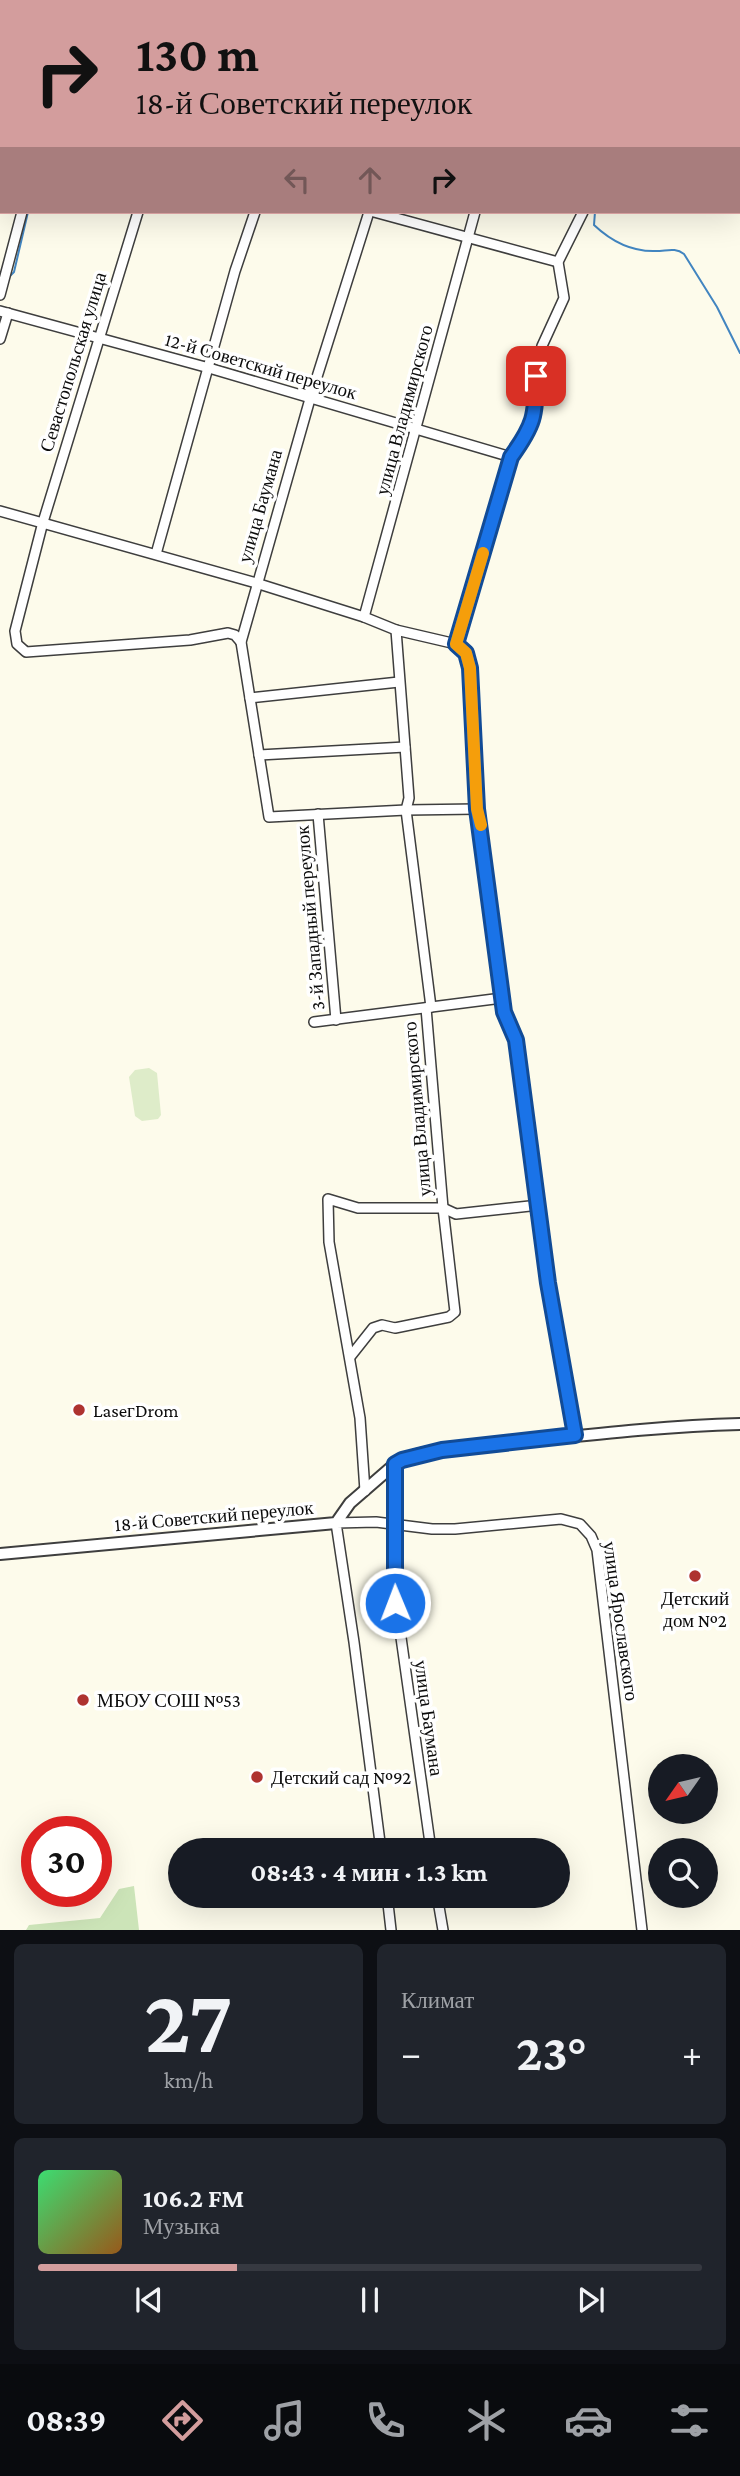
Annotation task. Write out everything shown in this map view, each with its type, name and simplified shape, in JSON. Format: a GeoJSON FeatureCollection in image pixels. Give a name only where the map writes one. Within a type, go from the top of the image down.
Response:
{"type":"FeatureCollection","features":[{"type":"Feature","properties":{"kind":"street"},"geometry":{"type":"LineString","coordinates":[[0,295],[21,214]]}},
{"type":"Feature","properties":{"kind":"street","name":"Севастопольская улица"},"geometry":{"type":"LineString","coordinates":[[137,214],[43,522],[15,631],[17,644],[26,652],[190,640],[228,633],[235,635],[241,642]]}},
{"type":"Feature","properties":{"kind":"street"},"geometry":{"type":"LineString","coordinates":[[156,554],[235,271],[254,214]]}},
{"type":"Feature","properties":{"kind":"street","name":"улица Баумана"},"geometry":{"type":"LineString","coordinates":[[318,814],[269,817],[241,642],[310,399],[368,214]]}},
{"type":"Feature","properties":{"kind":"street"},"geometry":{"type":"LineString","coordinates":[[381,214],[558,262]]}},
{"type":"Feature","properties":{"kind":"street","name":"улица Владимирского"},"geometry":{"type":"LineString","coordinates":[[364,617],[418,429],[474,214]]}},
{"type":"Feature","properties":{"kind":"street"},"geometry":{"type":"LineString","coordinates":[[456,644],[511,457],[530,431],[535,414],[536,376],[542,346],[564,298],[558,262],[582,214]]}},
{"type":"Feature","properties":{"kind":"street"},"geometry":{"type":"LineString","coordinates":[[0,339],[4,312]]}},
{"type":"Feature","properties":{"kind":"street","name":"12-й Советский переулок"},"geometry":{"type":"LineString","coordinates":[[4,312],[511,457]]}},
{"type":"Feature","properties":{"kind":"street"},"geometry":{"type":"LineString","coordinates":[[0,511],[256,583],[364,617],[396,630],[456,644],[466,653],[470,668],[477,809],[502,998],[504,1012],[516,1040],[548,1283],[575,1435]]}},
{"type":"Feature","properties":{"kind":"street","name":"улица Владимирского"},"geometry":{"type":"LineString","coordinates":[[350,1357],[373,1328],[382,1325],[396,1328],[449,1317],[455,1312],[443,1208],[428,1007],[406,810],[409,798],[396,630]]}},
{"type":"Feature","properties":{"kind":"street"},"geometry":{"type":"LineString","coordinates":[[250,698],[399,682]]}},
{"type":"Feature","properties":{"kind":"street"},"geometry":{"type":"LineString","coordinates":[[259,755],[405,747]]}},
{"type":"Feature","properties":{"kind":"street"},"geometry":{"type":"LineString","coordinates":[[318,814],[477,809]]}},
{"type":"Feature","properties":{"kind":"street","name":"3-й Западный переулок"},"geometry":{"type":"LineString","coordinates":[[318,814],[336,1020]]}},
{"type":"Feature","properties":{"kind":"street","name":"улица Владимирского"},"geometry":{"type":"LineString","coordinates":[[314,1022],[502,998]]}},
{"type":"Feature","properties":{"kind":"street","name":"улица Владимирского"},"geometry":{"type":"LineString","coordinates":[[350,1357],[330,1242],[328,1199],[358,1208],[443,1208],[456,1214],[539,1205]]}},
{"type":"Feature","properties":{"kind":"street"},"geometry":{"type":"LineString","coordinates":[[350,1357],[361,1430],[365,1491]]}},
{"type":"Feature","properties":{"kind":"street","name":"18-й Советский переулок"},"geometry":{"type":"LineString","coordinates":[[0,1554],[336,1523],[350,1503],[395,1464],[442,1450],[575,1435],[740,1424]]}},
{"type":"Feature","properties":{"kind":"street","name":"улица Баумана"},"geometry":{"type":"LineString","coordinates":[[395,1464],[395,1603],[429,1838]]}},
{"type":"Feature","properties":{"kind":"street","name":"улица Ярославского"},"geometry":{"type":"LineString","coordinates":[[336,1523],[376,1522],[455,1529],[561,1519],[580,1524],[591,1536],[597,1550],[642,1930]]}},
{"type":"Feature","properties":{"kind":"street"},"geometry":{"type":"LineString","coordinates":[[336,1523],[379,1838]]}},
{"type":"Feature","properties":{"kind":"street"},"geometry":{"type":"LineString","coordinates":[[388,1908],[391,1930]]}},
{"type":"Feature","properties":{"kind":"street"},"geometry":{"type":"LineString","coordinates":[[440,1908],[443,1930]]}},
{"type":"Feature","properties":{"kind":"green space"},"geometry":{"type":"Polygon","coordinates":[[[149,1068],[157,1073],[161,1115],[158,1119],[142,1121],[135,1116],[129,1077],[135,1070],[149,1068]]]}},
{"type":"Feature","properties":{"kind":"green space"},"geometry":{"type":"Polygon","coordinates":[[[134,1886],[139,1930],[26,1930],[29,1925],[100,1918],[107,1907],[112,1907],[112,1900],[119,1889],[134,1886]]]}},
{"type":"Feature","properties":{"kind":"waterway"},"geometry":{"type":"LineString","coordinates":[[9,277],[14,272],[28,214]]}},
{"type":"Feature","properties":{"kind":"waterway"},"geometry":{"type":"LineString","coordinates":[[595,214],[594,225],[622,244],[639,250],[674,250],[684,254],[717,307],[740,353]]}},
{"type":"Feature","properties":{"kind":"slow traffic"},"geometry":{"type":"LineString","coordinates":[[481,825],[477,809],[470,668],[466,653],[456,644],[483,553]]}},
{"type":"Feature","properties":{"kind":"place","name":"LaseгDrom"},"geometry":{"type":"Point","coordinates":[79,1410]}},
{"type":"Feature","properties":{"kind":"place","name":"Детский дом №2"},"geometry":{"type":"Point","coordinates":[695,1576]}},
{"type":"Feature","properties":{"kind":"place","name":"МБОУ СОШ №53"},"geometry":{"type":"Point","coordinates":[83,1700]}},
{"type":"Feature","properties":{"kind":"place","name":"Детский сад №92"},"geometry":{"type":"Point","coordinates":[257,1777]}},
{"type":"Feature","properties":{"kind":"route"},"geometry":{"type":"LineString","coordinates":[[395,1603],[395,1464],[442,1450],[575,1435],[548,1283],[516,1040],[504,1012],[477,809],[470,668],[466,653],[456,644],[511,457],[530,431],[535,414],[536,376]]}}]}
